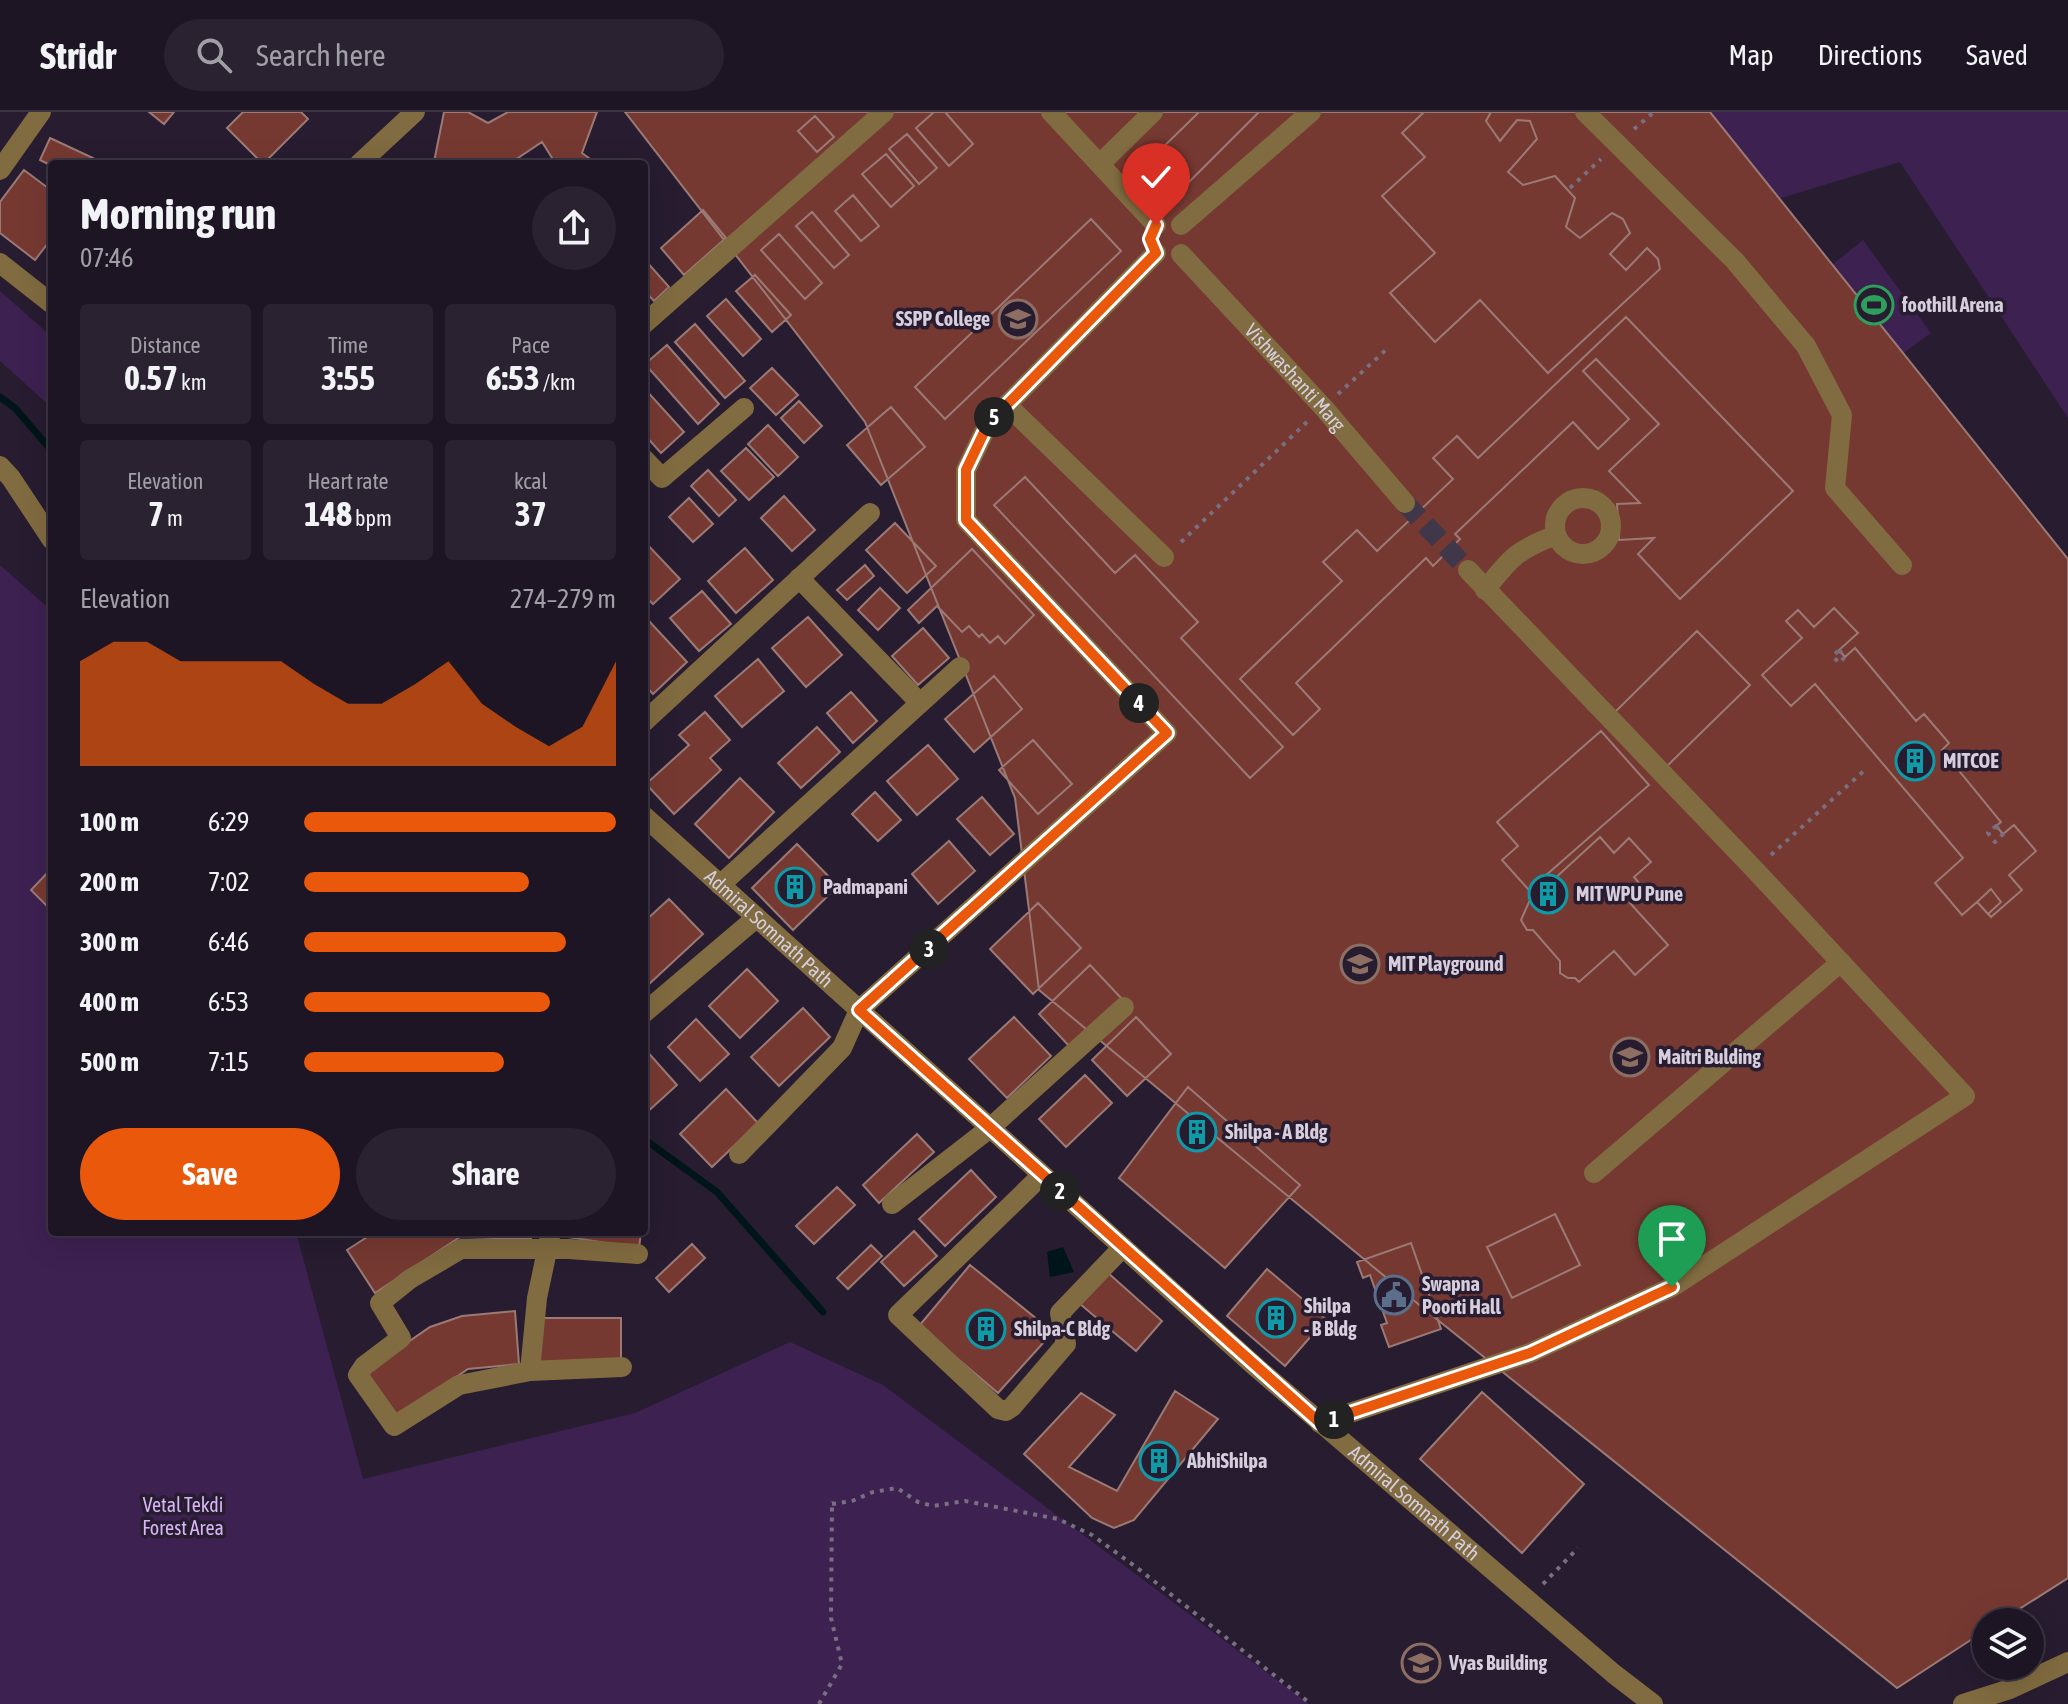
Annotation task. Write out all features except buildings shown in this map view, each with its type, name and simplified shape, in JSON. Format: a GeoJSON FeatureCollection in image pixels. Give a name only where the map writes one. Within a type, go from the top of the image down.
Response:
{"type":"FeatureCollection","features":[{"type":"Feature","properties":{"kind":"street"},"geometry":{"type":"LineString","coordinates":[[0,170],[41,112]]}},
{"type":"Feature","properties":{"kind":"street"},"geometry":{"type":"LineString","coordinates":[[363,160],[415,112]]}},
{"type":"Feature","properties":{"kind":"street"},"geometry":{"type":"LineString","coordinates":[[648,320],[884,112]]}},
{"type":"Feature","properties":{"kind":"street"},"geometry":{"type":"LineString","coordinates":[[1051,112],[1156,225]]}},
{"type":"Feature","properties":{"kind":"street"},"geometry":{"type":"LineString","coordinates":[[1100,164],[1153,112]]}},
{"type":"Feature","properties":{"kind":"street"},"geometry":{"type":"LineString","coordinates":[[1181,225],[1311,112]]}},
{"type":"Feature","properties":{"kind":"street"},"geometry":{"type":"LineString","coordinates":[[1585,112],[1735,261],[1806,346],[1842,415],[1835,488],[1902,565]]}},
{"type":"Feature","properties":{"kind":"street"},"geometry":{"type":"LineString","coordinates":[[1166,221],[1181,225],[1188,239],[1181,254],[1166,258],[1156,253],[1150,239],[1156,225],[1166,221]]}},
{"type":"Feature","properties":{"kind":"street"},"geometry":{"type":"LineString","coordinates":[[739,1154],[842,1048],[859,1010],[1167,733],[966,520],[966,470],[988,424],[1156,253]]}},
{"type":"Feature","properties":{"kind":"street","name":"Vishwashanti Marg"},"geometry":{"type":"LineString","coordinates":[[1181,254],[1323,407],[1405,503]]}},
{"type":"Feature","properties":{"kind":"street"},"geometry":{"type":"LineString","coordinates":[[0,263],[48,301]]}},
{"type":"Feature","properties":{"kind":"street"},"geometry":{"type":"LineString","coordinates":[[1007,405],[1164,557]]}},
{"type":"Feature","properties":{"kind":"street"},"geometry":{"type":"LineString","coordinates":[[648,463],[662,478],[744,408]]}},
{"type":"Feature","properties":{"kind":"street"},"geometry":{"type":"LineString","coordinates":[[0,466],[48,534]]}},
{"type":"Feature","properties":{"kind":"street"},"geometry":{"type":"LineString","coordinates":[[648,718],[870,513]]}},
{"type":"Feature","properties":{"kind":"street"},"geometry":{"type":"LineString","coordinates":[[1485,590],[1510,559],[1530,545],[1556,535]]}},
{"type":"Feature","properties":{"kind":"street"},"geometry":{"type":"LineString","coordinates":[[1320,1423],[1530,1353],[1672,1287],[1965,1096],[1755,870],[1468,570]]}},
{"type":"Feature","properties":{"kind":"street"},"geometry":{"type":"LineString","coordinates":[[799,578],[920,703]]}},
{"type":"Feature","properties":{"kind":"street"},"geometry":{"type":"LineString","coordinates":[[720,885],[960,667]]}},
{"type":"Feature","properties":{"kind":"street","name":"Admiral Somnath Path"},"geometry":{"type":"LineString","coordinates":[[648,820],[1320,1423],[1653,1704]]}},
{"type":"Feature","properties":{"kind":"street"},"geometry":{"type":"LineString","coordinates":[[648,1010],[756,918]]}},
{"type":"Feature","properties":{"kind":"street"},"geometry":{"type":"LineString","coordinates":[[1594,1173],[1841,962]]}},
{"type":"Feature","properties":{"kind":"street"},"geometry":{"type":"LineString","coordinates":[[892,1204],[990,1128],[1124,1007]]}},
{"type":"Feature","properties":{"kind":"street"},"geometry":{"type":"LineString","coordinates":[[1042,1175],[898,1315],[998,1409],[1006,1411],[1012,1407],[1066,1344],[1060,1313],[1123,1247]]}},
{"type":"Feature","properties":{"kind":"street"},"geometry":{"type":"LineString","coordinates":[[530,1371],[537,1298],[549,1241]]}},
{"type":"Feature","properties":{"kind":"street"},"geometry":{"type":"LineString","coordinates":[[622,1367],[530,1371],[459,1385],[394,1426],[358,1375],[364,1366],[401,1338],[380,1303],[410,1279],[461,1249],[549,1241],[569,1249],[638,1254]]}},
{"type":"Feature","properties":{"kind":"street"},"geometry":{"type":"LineString","coordinates":[[1963,1704],[2010,1689],[2068,1662]]}},
{"type":"Feature","properties":{"kind":"path"},"geometry":{"type":"LineString","coordinates":[[1164,557],[1389,347]]}},
{"type":"Feature","properties":{"kind":"path"},"geometry":{"type":"LineString","coordinates":[[1755,870],[1867,768]]}},
{"type":"Feature","properties":{"kind":"path"},"geometry":{"type":"LineString","coordinates":[[819,1704],[842,1664],[831,1618],[832,1503],[852,1501],[873,1492],[897,1488],[918,1502],[933,1506],[965,1501],[1058,1519],[1092,1535],[1311,1704]]}},
{"type":"Feature","properties":{"kind":"path"},"geometry":{"type":"LineString","coordinates":[[1527,1600],[1578,1548]]}},
{"type":"Feature","properties":{"kind":"green space"},"geometry":{"type":"Polygon","coordinates":[[[1591,112],[2068,112],[2068,418],[1900,162],[1715,218],[1591,112]]]}},
{"type":"Feature","properties":{"kind":"green space","name":"foothill Arena"},"geometry":{"type":"Polygon","coordinates":[[[1863,240],[1931,333],[1884,367],[1817,277],[1863,240]]]}},
{"type":"Feature","properties":{"kind":"green space"},"geometry":{"type":"Polygon","coordinates":[[[0,291],[48,333],[48,404],[0,361],[0,291]]]}},
{"type":"Feature","properties":{"kind":"green space","name":"Vetal Tekdi Forest Area"},"geometry":{"type":"Polygon","coordinates":[[[0,565],[48,607],[48,1236],[297,1236],[363,1479],[635,1413],[790,1342],[883,1385],[1309,1704],[0,1704],[0,565]]]}},
{"type":"Feature","properties":{"kind":"shaded area"},"geometry":{"type":"Polygon","coordinates":[[[1063,1247],[1074,1272],[1050,1277],[1047,1252],[1063,1247]]]}},
{"type":"Feature","properties":{"kind":"waterway"},"geometry":{"type":"LineString","coordinates":[[0,397],[15,408],[48,446]]}},
{"type":"Feature","properties":{"kind":"waterway"},"geometry":{"type":"LineString","coordinates":[[648,1142],[717,1192],[823,1312]]}},
{"type":"Feature","properties":{"kind":"tunnel"},"geometry":{"type":"LineString","coordinates":[[1405,503],[1468,570]]}},
{"type":"Feature","properties":{"kind":"place","name":"foothill Arena"},"geometry":{"type":"Point","coordinates":[1874,305]}},
{"type":"Feature","properties":{"kind":"place","name":"SSPP College"},"geometry":{"type":"Point","coordinates":[1018,319]}},
{"type":"Feature","properties":{"kind":"place","name":"MITCOE"},"geometry":{"type":"Point","coordinates":[1915,761]}},
{"type":"Feature","properties":{"kind":"place","name":"Padmapani"},"geometry":{"type":"Point","coordinates":[795,887]}},
{"type":"Feature","properties":{"kind":"place","name":"MIT WPU Pune"},"geometry":{"type":"Point","coordinates":[1548,894]}},
{"type":"Feature","properties":{"kind":"place","name":"MIT Playground"},"geometry":{"type":"Point","coordinates":[1360,964]}},
{"type":"Feature","properties":{"kind":"place","name":"Maitri Bulding"},"geometry":{"type":"Point","coordinates":[1630,1057]}},
{"type":"Feature","properties":{"kind":"place","name":"Shilpa - A Bldg"},"geometry":{"type":"Point","coordinates":[1197,1132]}},
{"type":"Feature","properties":{"kind":"place","name":"Swapna Poorti Hall"},"geometry":{"type":"Point","coordinates":[1394,1295]}},
{"type":"Feature","properties":{"kind":"place","name":"Shilpa - B Bldg"},"geometry":{"type":"Point","coordinates":[1276,1318]}},
{"type":"Feature","properties":{"kind":"place","name":"Shilpa-C Bldg"},"geometry":{"type":"Point","coordinates":[986,1329]}},
{"type":"Feature","properties":{"kind":"place","name":"AbhiShilpa"},"geometry":{"type":"Point","coordinates":[1159,1461]}},
{"type":"Feature","properties":{"kind":"place","name":"Vyas Building"},"geometry":{"type":"Point","coordinates":[1421,1663]}},
{"type":"Feature","properties":{"kind":"route"},"geometry":{"type":"LineString","coordinates":[[1156,225],[1150,244],[1156,253],[988,424],[966,470],[966,520],[1167,733],[859,1010],[1320,1423],[1530,1353],[1672,1287]]}}]}
